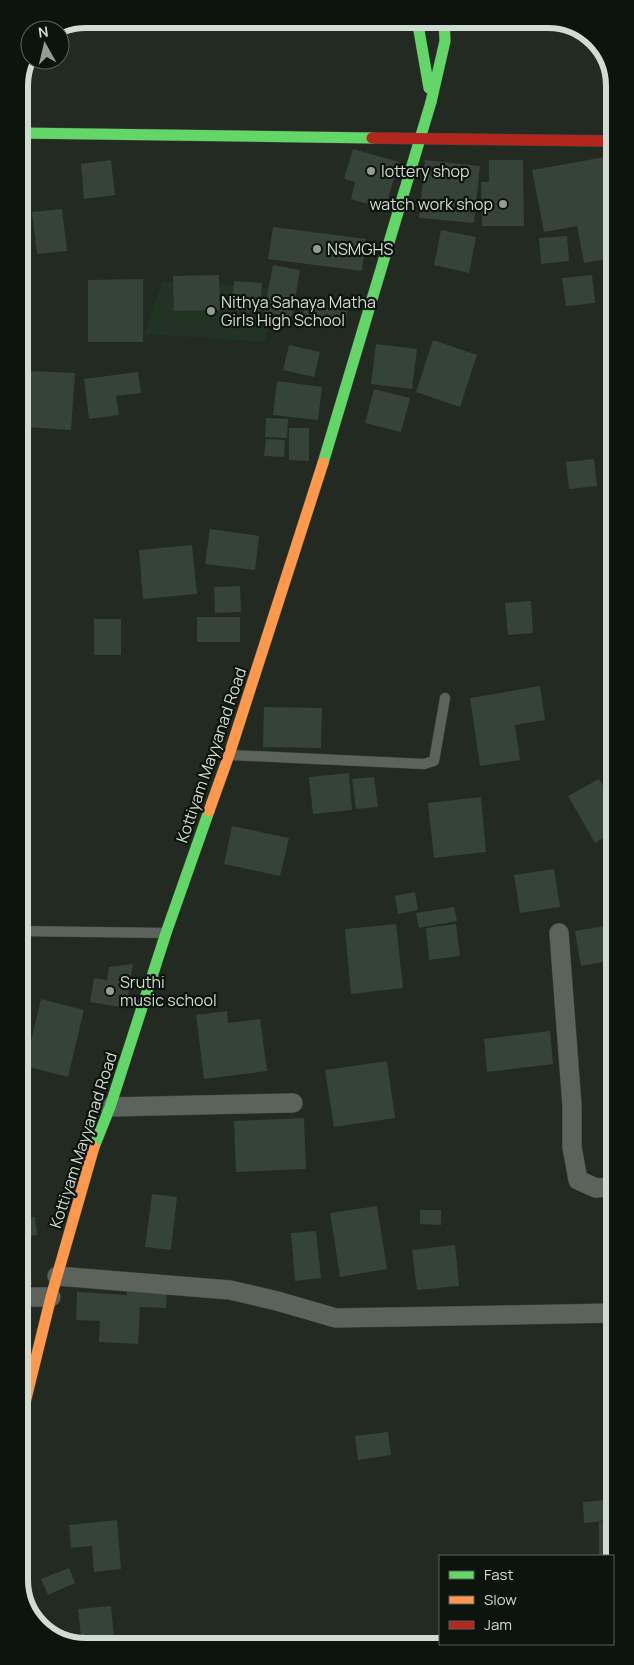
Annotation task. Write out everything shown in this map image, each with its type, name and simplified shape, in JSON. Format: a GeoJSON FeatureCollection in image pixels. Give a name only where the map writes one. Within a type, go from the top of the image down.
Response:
{"type":"FeatureCollection","features":[{"type":"Feature","properties":{"kind":"main road"},"geometry":{"type":"LineString","coordinates":[[418,28],[431,102]]}},
{"type":"Feature","properties":{"kind":"main road","name":"Kottiyam Mayyanad Road"},"geometry":{"type":"LineString","coordinates":[[27,1394],[51,1297],[93,1150],[110,1108],[166,933],[229,755],[330,443],[421,140],[445,41],[444,28]]}},
{"type":"Feature","properties":{"kind":"main road"},"geometry":{"type":"LineString","coordinates":[[28,133],[421,140],[606,141]]}},
{"type":"Feature","properties":{"kind":"street"},"geometry":{"type":"LineString","coordinates":[[559,933],[572,1106],[572,1147],[578,1180],[596,1188],[606,1187]]}},
{"type":"Feature","properties":{"kind":"street"},"geometry":{"type":"LineString","coordinates":[[110,1108],[294,1103]]}},
{"type":"Feature","properties":{"kind":"street"},"geometry":{"type":"LineString","coordinates":[[57,1276],[230,1290],[336,1318],[606,1313]]}},
{"type":"Feature","properties":{"kind":"street"},"geometry":{"type":"LineString","coordinates":[[27,1297],[51,1297]]}},
{"type":"Feature","properties":{"kind":"lane"},"geometry":{"type":"LineString","coordinates":[[229,755],[424,764],[434,761],[444,698]]}},
{"type":"Feature","properties":{"kind":"lane"},"geometry":{"type":"LineString","coordinates":[[27,931],[166,933]]}},
{"type":"Feature","properties":{"kind":"shaded area","name":"Nithya Sahaya Matha Girls High School"},"geometry":{"type":"Polygon","coordinates":[[[162,281],[272,288],[266,342],[145,334],[162,281]]]}},
{"type":"Feature","properties":{"kind":"building","name":"lottery shop"},"geometry":{"type":"Polygon","coordinates":[[[353,149],[399,162],[385,209],[351,199],[355,182],[344,179],[353,149]]]}},
{"type":"Feature","properties":{"kind":"building"},"geometry":{"type":"Polygon","coordinates":[[[605,157],[606,259],[584,263],[577,226],[544,232],[532,170],[605,157]]]}},
{"type":"Feature","properties":{"kind":"building"},"geometry":{"type":"Polygon","coordinates":[[[111,160],[115,195],[84,199],[81,164],[111,160]]]}},
{"type":"Feature","properties":{"kind":"building"},"geometry":{"type":"Polygon","coordinates":[[[425,160],[480,166],[474,223],[419,218],[425,160]]]}},
{"type":"Feature","properties":{"kind":"building","name":"watch work shop"},"geometry":{"type":"Polygon","coordinates":[[[489,160],[523,160],[524,226],[482,226],[481,182],[489,182],[489,160]]]}},
{"type":"Feature","properties":{"kind":"building"},"geometry":{"type":"Polygon","coordinates":[[[62,209],[67,251],[37,254],[32,212],[62,209]]]}},
{"type":"Feature","properties":{"kind":"building","name":"NSMGHS"},"geometry":{"type":"Polygon","coordinates":[[[273,227],[366,239],[362,271],[268,259],[273,227]]]}},
{"type":"Feature","properties":{"kind":"building"},"geometry":{"type":"Polygon","coordinates":[[[441,230],[476,237],[469,273],[434,265],[441,230]]]}},
{"type":"Feature","properties":{"kind":"building"},"geometry":{"type":"Polygon","coordinates":[[[567,236],[569,261],[541,264],[539,238],[567,236]]]}},
{"type":"Feature","properties":{"kind":"building"},"geometry":{"type":"Polygon","coordinates":[[[273,265],[300,270],[292,317],[264,312],[273,265]]]}},
{"type":"Feature","properties":{"kind":"building"},"geometry":{"type":"Polygon","coordinates":[[[219,275],[220,310],[174,311],[173,276],[219,275]]]}},
{"type":"Feature","properties":{"kind":"building"},"geometry":{"type":"Polygon","coordinates":[[[592,275],[595,303],[566,306],[562,278],[592,275]]]}},
{"type":"Feature","properties":{"kind":"building"},"geometry":{"type":"Polygon","coordinates":[[[143,279],[143,342],[88,342],[88,280],[143,279]]]}},
{"type":"Feature","properties":{"kind":"building"},"geometry":{"type":"Polygon","coordinates":[[[234,281],[262,283],[260,312],[231,309],[234,281]]]}},
{"type":"Feature","properties":{"kind":"building"},"geometry":{"type":"Polygon","coordinates":[[[305,299],[348,307],[345,326],[301,318],[305,299]]]}},
{"type":"Feature","properties":{"kind":"building"},"geometry":{"type":"Polygon","coordinates":[[[433,340],[477,355],[460,407],[416,392],[433,340]]]}},
{"type":"Feature","properties":{"kind":"building"},"geometry":{"type":"Polygon","coordinates":[[[376,344],[417,349],[412,389],[371,384],[376,344]]]}},
{"type":"Feature","properties":{"kind":"building"},"geometry":{"type":"Polygon","coordinates":[[[289,345],[320,352],[314,377],[283,370],[289,345]]]}},
{"type":"Feature","properties":{"kind":"building"},"geometry":{"type":"Polygon","coordinates":[[[29,371],[75,373],[71,430],[28,427],[29,371]]]}},
{"type":"Feature","properties":{"kind":"building"},"geometry":{"type":"Polygon","coordinates":[[[138,372],[141,393],[116,396],[119,415],[89,419],[84,379],[138,372]]]}},
{"type":"Feature","properties":{"kind":"building"},"geometry":{"type":"Polygon","coordinates":[[[277,381],[322,387],[318,420],[273,415],[277,381]]]}},
{"type":"Feature","properties":{"kind":"building"},"geometry":{"type":"Polygon","coordinates":[[[374,389],[410,398],[401,432],[365,423],[374,389]]]}},
{"type":"Feature","properties":{"kind":"building"},"geometry":{"type":"Polygon","coordinates":[[[266,418],[288,419],[287,438],[265,437],[266,418]]]}},
{"type":"Feature","properties":{"kind":"building"},"geometry":{"type":"Polygon","coordinates":[[[289,428],[309,428],[309,461],[289,460],[289,428]]]}},
{"type":"Feature","properties":{"kind":"building"},"geometry":{"type":"Polygon","coordinates":[[[266,439],[285,440],[284,457],[264,456],[266,439]]]}},
{"type":"Feature","properties":{"kind":"building"},"geometry":{"type":"Polygon","coordinates":[[[594,459],[597,486],[569,489],[566,462],[594,459]]]}},
{"type":"Feature","properties":{"kind":"building"},"geometry":{"type":"Polygon","coordinates":[[[210,529],[259,536],[255,570],[205,564],[210,529]]]}},
{"type":"Feature","properties":{"kind":"building"},"geometry":{"type":"Polygon","coordinates":[[[192,545],[197,594],[143,599],[139,550],[192,545]]]}},
{"type":"Feature","properties":{"kind":"building"},"geometry":{"type":"Polygon","coordinates":[[[240,586],[241,612],[215,613],[214,587],[240,586]]]}},
{"type":"Feature","properties":{"kind":"building"},"geometry":{"type":"Polygon","coordinates":[[[531,601],[533,633],[508,635],[505,603],[531,601]]]}},
{"type":"Feature","properties":{"kind":"building"},"geometry":{"type":"Polygon","coordinates":[[[197,617],[240,617],[240,642],[197,642],[197,617]]]}},
{"type":"Feature","properties":{"kind":"building"},"geometry":{"type":"Polygon","coordinates":[[[94,619],[121,619],[121,655],[94,655],[94,619]]]}},
{"type":"Feature","properties":{"kind":"building"},"geometry":{"type":"Polygon","coordinates":[[[540,686],[545,720],[515,725],[520,760],[480,766],[470,698],[540,686]]]}},
{"type":"Feature","properties":{"kind":"building"},"geometry":{"type":"Polygon","coordinates":[[[264,707],[322,708],[321,748],[263,747],[264,707]]]}},
{"type":"Feature","properties":{"kind":"building"},"geometry":{"type":"Polygon","coordinates":[[[349,773],[352,810],[313,814],[309,777],[349,773]]]}},
{"type":"Feature","properties":{"kind":"building"},"geometry":{"type":"Polygon","coordinates":[[[374,777],[378,807],[356,809],[352,779],[374,777]]]}},
{"type":"Feature","properties":{"kind":"building"},"geometry":{"type":"Polygon","coordinates":[[[599,779],[606,791],[606,837],[595,843],[568,796],[599,779]]]}},
{"type":"Feature","properties":{"kind":"building"},"geometry":{"type":"Polygon","coordinates":[[[481,797],[486,852],[434,858],[428,803],[481,797]]]}},
{"type":"Feature","properties":{"kind":"building"},"geometry":{"type":"Polygon","coordinates":[[[232,826],[289,838],[280,876],[224,864],[232,826]]]}},
{"type":"Feature","properties":{"kind":"building"},"geometry":{"type":"Polygon","coordinates":[[[554,869],[560,907],[520,913],[514,875],[554,869]]]}},
{"type":"Feature","properties":{"kind":"building"},"geometry":{"type":"Polygon","coordinates":[[[415,892],[418,910],[398,914],[395,896],[415,892]]]}},
{"type":"Feature","properties":{"kind":"building"},"geometry":{"type":"Polygon","coordinates":[[[27,894],[29,894],[28,911],[27,894]]]}},
{"type":"Feature","properties":{"kind":"building"},"geometry":{"type":"Polygon","coordinates":[[[454,907],[457,921],[419,928],[416,913],[454,907]]]}},
{"type":"Feature","properties":{"kind":"building"},"geometry":{"type":"Polygon","coordinates":[[[396,924],[403,988],[351,994],[345,929],[396,924]]]}},
{"type":"Feature","properties":{"kind":"building"},"geometry":{"type":"Polygon","coordinates":[[[456,924],[460,956],[429,960],[426,928],[456,924]]]}},
{"type":"Feature","properties":{"kind":"building"},"geometry":{"type":"Polygon","coordinates":[[[606,926],[606,961],[581,966],[575,931],[606,926]]]}},
{"type":"Feature","properties":{"kind":"building"},"geometry":{"type":"Polygon","coordinates":[[[27,961],[31,991],[27,991],[27,961]]]}},
{"type":"Feature","properties":{"kind":"building","name":"Sruthi music school"},"geometry":{"type":"Polygon","coordinates":[[[133,964],[126,1008],[90,1002],[94,978],[107,980],[109,967],[133,964]]]}},
{"type":"Feature","properties":{"kind":"building"},"geometry":{"type":"Polygon","coordinates":[[[41,999],[84,1010],[68,1077],[27,1067],[27,1056],[41,999]]]}},
{"type":"Feature","properties":{"kind":"building"},"geometry":{"type":"Polygon","coordinates":[[[227,1011],[228,1023],[260,1019],[267,1071],[204,1079],[196,1015],[227,1011]]]}},
{"type":"Feature","properties":{"kind":"building"},"geometry":{"type":"Polygon","coordinates":[[[550,1031],[553,1064],[487,1072],[484,1039],[550,1031]]]}},
{"type":"Feature","properties":{"kind":"building"},"geometry":{"type":"Polygon","coordinates":[[[387,1061],[395,1118],[334,1127],[325,1070],[387,1061]]]}},
{"type":"Feature","properties":{"kind":"building"},"geometry":{"type":"Polygon","coordinates":[[[304,1118],[306,1169],[236,1172],[234,1121],[304,1118]]]}},
{"type":"Feature","properties":{"kind":"building"},"geometry":{"type":"Polygon","coordinates":[[[152,1194],[177,1197],[171,1250],[145,1247],[152,1194]]]}},
{"type":"Feature","properties":{"kind":"building"},"geometry":{"type":"Polygon","coordinates":[[[377,1206],[387,1269],[340,1277],[330,1213],[377,1206]]]}},
{"type":"Feature","properties":{"kind":"building"},"geometry":{"type":"Polygon","coordinates":[[[420,1210],[441,1210],[441,1225],[420,1224],[420,1210]]]}},
{"type":"Feature","properties":{"kind":"building"},"geometry":{"type":"Polygon","coordinates":[[[35,1217],[37,1235],[27,1236],[27,1218],[35,1217]]]}},
{"type":"Feature","properties":{"kind":"building"},"geometry":{"type":"Polygon","coordinates":[[[316,1231],[321,1278],[295,1281],[291,1233],[316,1231]]]}},
{"type":"Feature","properties":{"kind":"building"},"geometry":{"type":"Polygon","coordinates":[[[455,1245],[459,1286],[417,1290],[412,1250],[455,1245]]]}},
{"type":"Feature","properties":{"kind":"building"},"geometry":{"type":"Polygon","coordinates":[[[27,1255],[29,1255],[32,1285],[27,1285],[27,1255]]]}},
{"type":"Feature","properties":{"kind":"building"},"geometry":{"type":"Polygon","coordinates":[[[127,1290],[167,1292],[166,1308],[140,1307],[138,1344],[99,1342],[100,1321],[76,1320],[77,1292],[127,1295],[127,1290]]]}},
{"type":"Feature","properties":{"kind":"building"},"geometry":{"type":"Polygon","coordinates":[[[388,1432],[391,1455],[358,1460],[355,1436],[388,1432]]]}},
{"type":"Feature","properties":{"kind":"building"},"geometry":{"type":"Polygon","coordinates":[[[605,1500],[606,1521],[584,1523],[583,1502],[605,1500]]]}},
{"type":"Feature","properties":{"kind":"building"},"geometry":{"type":"Polygon","coordinates":[[[117,1520],[121,1569],[94,1572],[92,1546],[71,1548],[69,1525],[117,1520]]]}},
{"type":"Feature","properties":{"kind":"building"},"geometry":{"type":"Polygon","coordinates":[[[599,1522],[606,1522],[606,1555],[599,1555],[599,1522]]]}},
{"type":"Feature","properties":{"kind":"building"},"geometry":{"type":"Polygon","coordinates":[[[69,1568],[75,1583],[48,1595],[41,1579],[69,1568]]]}},
{"type":"Feature","properties":{"kind":"building"},"geometry":{"type":"Polygon","coordinates":[[[111,1606],[114,1637],[81,1637],[78,1609],[111,1606]]]}},
{"type":"Feature","properties":{"kind":"traffic: fast"},"geometry":{"type":"LineString","coordinates":[[419,28],[429,88]]}},
{"type":"Feature","properties":{"kind":"traffic: fast"},"geometry":{"type":"LineString","coordinates":[[431,102],[445,41],[444,28]]}},
{"type":"Feature","properties":{"kind":"traffic: fast"},"geometry":{"type":"LineString","coordinates":[[323,463],[431,102]]}},
{"type":"Feature","properties":{"kind":"traffic: fast"},"geometry":{"type":"LineString","coordinates":[[28,133],[372,138]]}},
{"type":"Feature","properties":{"kind":"traffic: fast"},"geometry":{"type":"LineString","coordinates":[[94,1147],[110,1107],[166,933],[209,811]]}},
{"type":"Feature","properties":{"kind":"traffic: slow"},"geometry":{"type":"LineString","coordinates":[[209,811],[229,755],[323,463]]}},
{"type":"Feature","properties":{"kind":"traffic: slow"},"geometry":{"type":"LineString","coordinates":[[27,1394],[51,1297],[94,1147]]}},
{"type":"Feature","properties":{"kind":"traffic: jam"},"geometry":{"type":"LineString","coordinates":[[372,138],[606,141]]}},
{"type":"Feature","properties":{"kind":"place","name":"lottery shop"},"geometry":{"type":"Point","coordinates":[371,171]}},
{"type":"Feature","properties":{"kind":"place","name":"watch work shop"},"geometry":{"type":"Point","coordinates":[503,204]}},
{"type":"Feature","properties":{"kind":"place","name":"NSMGHS"},"geometry":{"type":"Point","coordinates":[317,249]}},
{"type":"Feature","properties":{"kind":"place","name":"Nithya Sahaya Matha Girls High School"},"geometry":{"type":"Point","coordinates":[211,311]}},
{"type":"Feature","properties":{"kind":"place","name":"Sruthi music school"},"geometry":{"type":"Point","coordinates":[110,991]}}]}
